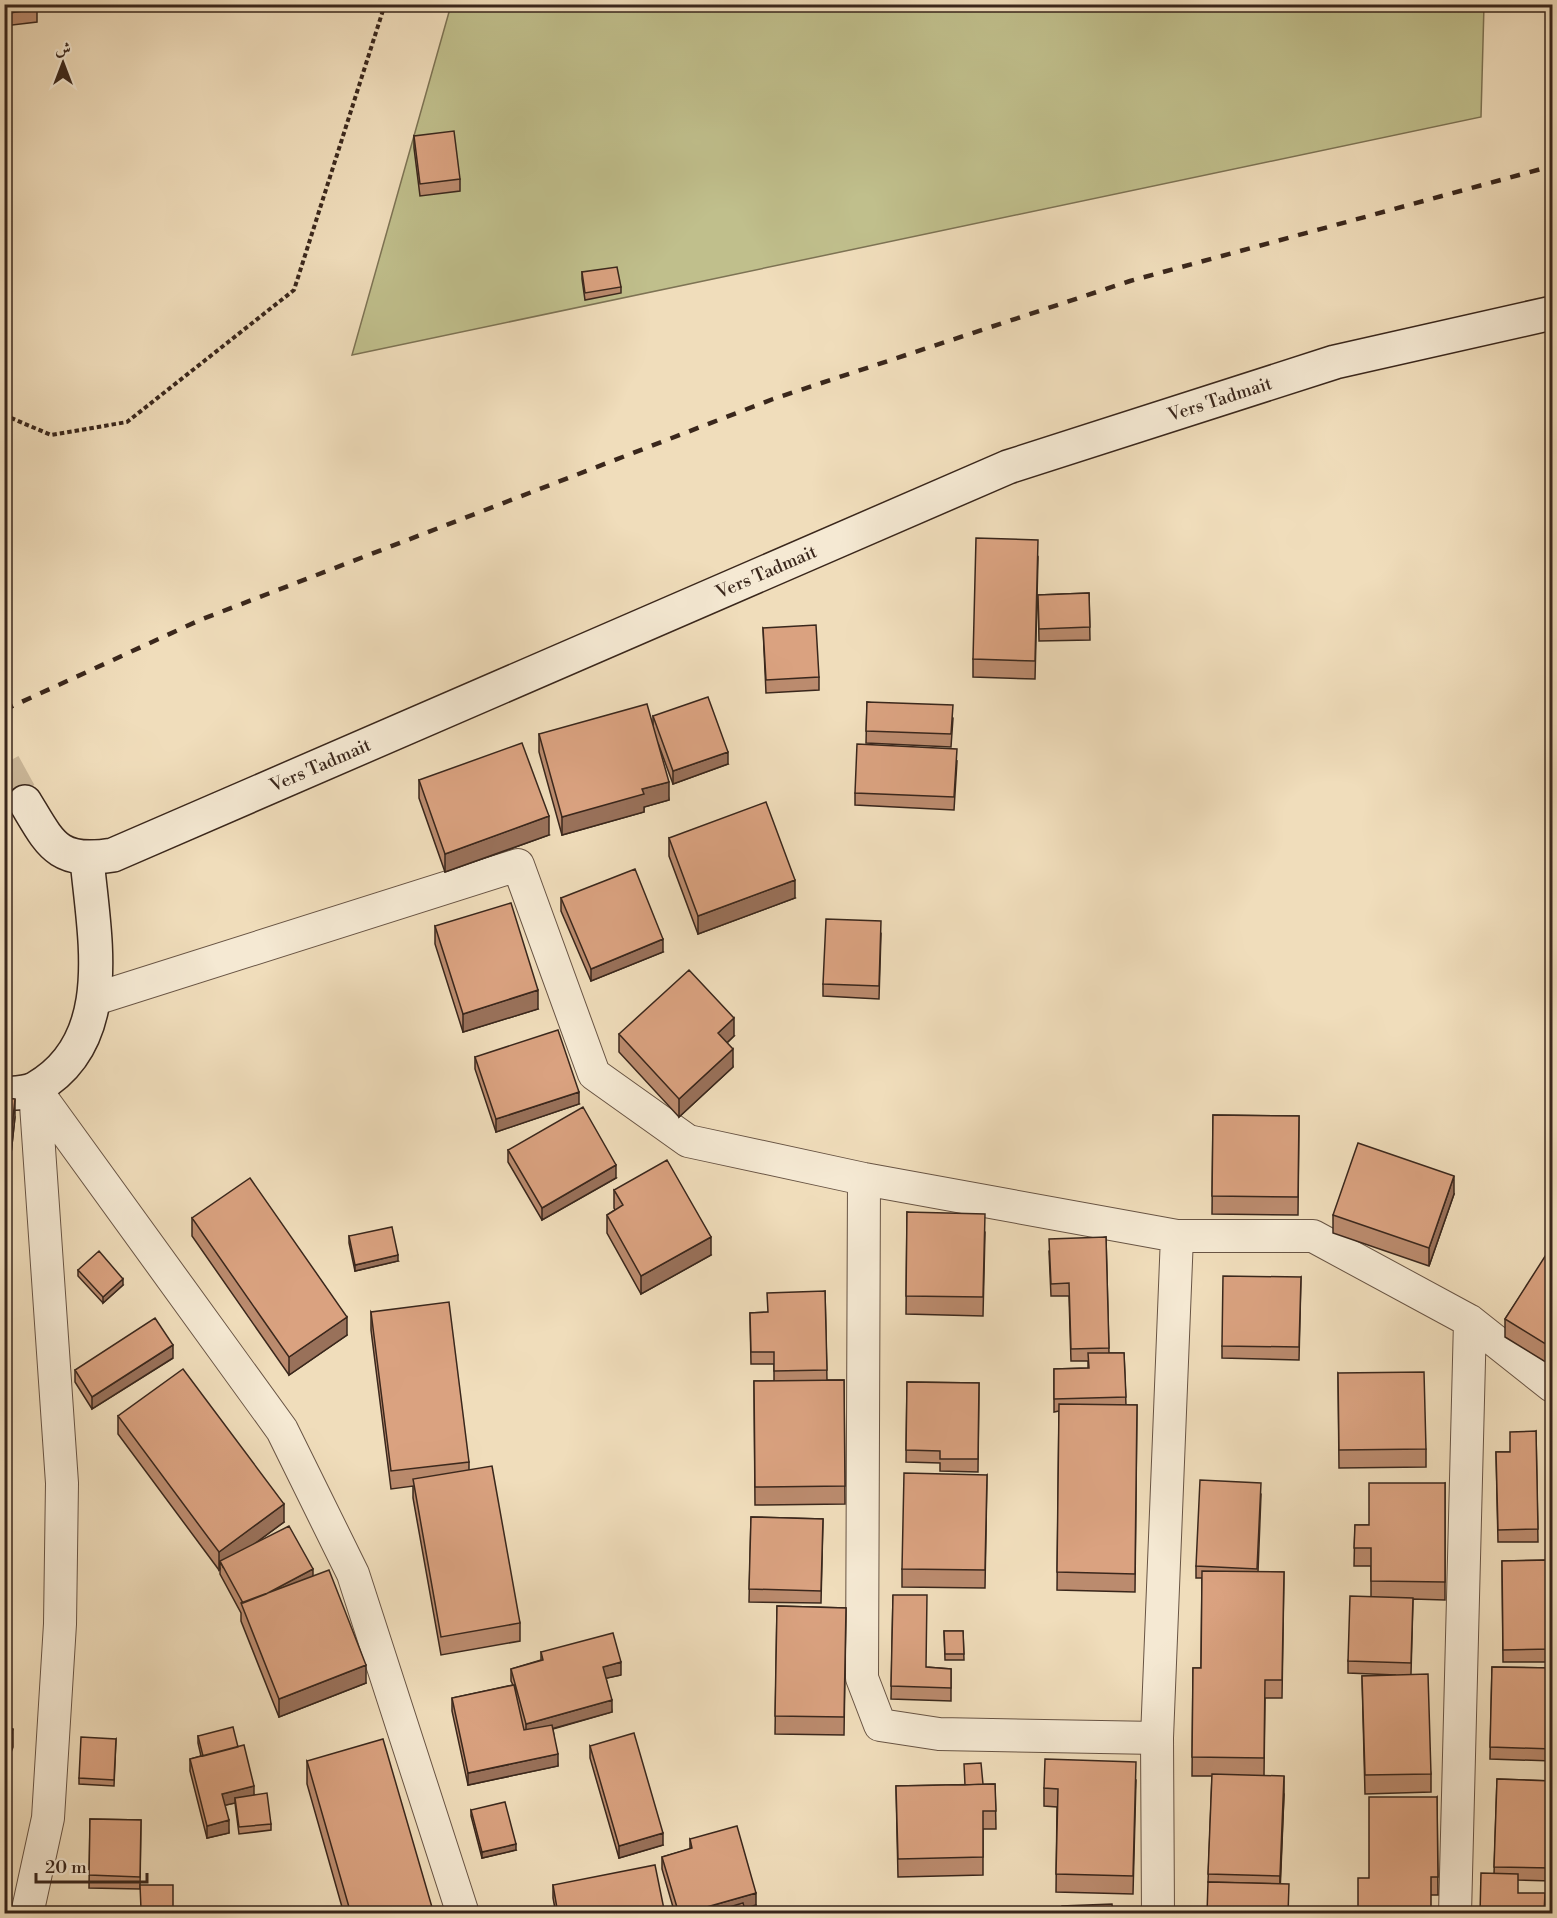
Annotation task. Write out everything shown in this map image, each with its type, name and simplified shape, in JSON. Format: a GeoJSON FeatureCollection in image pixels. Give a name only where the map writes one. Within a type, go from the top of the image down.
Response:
{"type":"FeatureCollection","features":[{"type":"Feature","properties":{"kind":"main road","name":"Vers Tadmait"},"geometry":{"type":"LineString","coordinates":[[25,802],[49,842],[65,854],[87,859],[113,855],[1008,467],[1335,362],[1552,313]]}},
{"type":"Feature","properties":{"kind":"main road"},"geometry":{"type":"LineString","coordinates":[[20,1092],[64,1065],[83,1038],[95,999],[96,960],[87,859]]}},
{"type":"Feature","properties":{"kind":"street"},"geometry":{"type":"LineString","coordinates":[[95,999],[518,866],[594,1074],[688,1141],[864,1179],[1177,1236],[1313,1236],[1470,1320],[1552,1386]]}},
{"type":"Feature","properties":{"kind":"street"},"geometry":{"type":"LineString","coordinates":[[20,1092],[62,1483],[60,1624],[48,1818],[27,1914]]}},
{"type":"Feature","properties":{"kind":"street"},"geometry":{"type":"LineString","coordinates":[[20,1092],[282,1430],[352,1574],[463,1914]]}},
{"type":"Feature","properties":{"kind":"street"},"geometry":{"type":"LineString","coordinates":[[864,1179],[862,1678],[880,1725],[939,1734],[1157,1738]]}},
{"type":"Feature","properties":{"kind":"street"},"geometry":{"type":"LineString","coordinates":[[1158,1914],[1157,1738],[1177,1236]]}},
{"type":"Feature","properties":{"kind":"street"},"geometry":{"type":"LineString","coordinates":[[1455,1914],[1470,1320]]}},
{"type":"Feature","properties":{"kind":"path"},"geometry":{"type":"LineString","coordinates":[[4,415],[51,435],[127,422],[294,290],[385,4]]}},
{"type":"Feature","properties":{"kind":"shaded area"},"geometry":{"type":"Polygon","coordinates":[[[451,5],[1484,5],[1481,117],[352,355],[451,5]]]}},
{"type":"Feature","properties":{"kind":"building"},"geometry":{"type":"Polygon","coordinates":[[[4,4],[36,4],[37,9],[4,14],[4,4]]]}},
{"type":"Feature","properties":{"kind":"building"},"geometry":{"type":"Polygon","coordinates":[[[454,131],[460,179],[420,184],[414,136],[454,131]]]}},
{"type":"Feature","properties":{"kind":"building"},"geometry":{"type":"Polygon","coordinates":[[[617,267],[621,287],[585,293],[582,272],[617,267]]]}},
{"type":"Feature","properties":{"kind":"building"},"geometry":{"type":"Polygon","coordinates":[[[976,538],[1038,540],[1035,661],[973,659],[976,538]]]}},
{"type":"Feature","properties":{"kind":"building"},"geometry":{"type":"Polygon","coordinates":[[[1089,593],[1090,627],[1039,629],[1038,595],[1089,593]]]}},
{"type":"Feature","properties":{"kind":"building"},"geometry":{"type":"Polygon","coordinates":[[[816,625],[819,677],[766,680],[763,628],[816,625]]]}},
{"type":"Feature","properties":{"kind":"building"},"geometry":{"type":"Polygon","coordinates":[[[708,697],[728,752],[673,771],[653,716],[708,697]]]}},
{"type":"Feature","properties":{"kind":"building"},"geometry":{"type":"Polygon","coordinates":[[[867,702],[953,705],[951,734],[866,731],[867,702]]]}},
{"type":"Feature","properties":{"kind":"building"},"geometry":{"type":"Polygon","coordinates":[[[647,704],[669,782],[642,789],[644,794],[562,817],[539,734],[647,704]]]}},
{"type":"Feature","properties":{"kind":"building"},"geometry":{"type":"Polygon","coordinates":[[[522,743],[549,816],[445,854],[419,780],[522,743]]]}},
{"type":"Feature","properties":{"kind":"building"},"geometry":{"type":"Polygon","coordinates":[[[857,744],[957,749],[954,797],[855,793],[857,744]]]}},
{"type":"Feature","properties":{"kind":"building"},"geometry":{"type":"Polygon","coordinates":[[[766,802],[795,880],[698,916],[669,838],[766,802]]]}},
{"type":"Feature","properties":{"kind":"building"},"geometry":{"type":"Polygon","coordinates":[[[635,869],[663,939],[591,969],[561,898],[635,869]]]}},
{"type":"Feature","properties":{"kind":"building"},"geometry":{"type":"Polygon","coordinates":[[[511,903],[538,990],[463,1014],[435,926],[511,903]]]}},
{"type":"Feature","properties":{"kind":"building"},"geometry":{"type":"Polygon","coordinates":[[[826,919],[881,921],[879,986],[823,984],[826,919]]]}},
{"type":"Feature","properties":{"kind":"building"},"geometry":{"type":"Polygon","coordinates":[[[689,970],[734,1018],[718,1033],[733,1049],[679,1099],[619,1034],[689,970]]]}},
{"type":"Feature","properties":{"kind":"building"},"geometry":{"type":"Polygon","coordinates":[[[558,1030],[579,1092],[496,1119],[475,1057],[558,1030]]]}},
{"type":"Feature","properties":{"kind":"building"},"geometry":{"type":"Polygon","coordinates":[[[4,1098],[15,1099],[7,1173],[4,1173],[4,1098]]]}},
{"type":"Feature","properties":{"kind":"building"},"geometry":{"type":"Polygon","coordinates":[[[583,1107],[616,1165],[542,1208],[508,1150],[583,1107]]]}},
{"type":"Feature","properties":{"kind":"building"},"geometry":{"type":"Polygon","coordinates":[[[1213,1115],[1299,1116],[1298,1197],[1212,1196],[1213,1115]]]}},
{"type":"Feature","properties":{"kind":"building"},"geometry":{"type":"Polygon","coordinates":[[[1358,1143],[1454,1176],[1429,1248],[1333,1215],[1358,1143]]]}},
{"type":"Feature","properties":{"kind":"building"},"geometry":{"type":"Polygon","coordinates":[[[667,1160],[711,1237],[641,1276],[607,1215],[623,1205],[614,1190],[667,1160]]]}},
{"type":"Feature","properties":{"kind":"building"},"geometry":{"type":"Polygon","coordinates":[[[250,1178],[347,1317],[289,1357],[192,1218],[250,1178]]]}},
{"type":"Feature","properties":{"kind":"building"},"geometry":{"type":"Polygon","coordinates":[[[907,1212],[985,1214],[983,1297],[906,1296],[907,1212]]]}},
{"type":"Feature","properties":{"kind":"building"},"geometry":{"type":"Polygon","coordinates":[[[392,1227],[398,1255],[355,1265],[349,1236],[392,1227]]]}},
{"type":"Feature","properties":{"kind":"building"},"geometry":{"type":"Polygon","coordinates":[[[1106,1237],[1109,1348],[1071,1349],[1069,1283],[1051,1284],[1049,1239],[1106,1237]]]}},
{"type":"Feature","properties":{"kind":"building"},"geometry":{"type":"Polygon","coordinates":[[[1552,1248],[1552,1348],[1505,1319],[1552,1248]]]}},
{"type":"Feature","properties":{"kind":"building"},"geometry":{"type":"Polygon","coordinates":[[[99,1251],[123,1279],[103,1297],[78,1270],[99,1251]]]}},
{"type":"Feature","properties":{"kind":"building"},"geometry":{"type":"Polygon","coordinates":[[[1223,1276],[1301,1277],[1299,1347],[1222,1346],[1223,1276]]]}},
{"type":"Feature","properties":{"kind":"building"},"geometry":{"type":"Polygon","coordinates":[[[825,1291],[827,1370],[774,1371],[774,1352],[751,1352],[750,1313],[768,1312],[767,1293],[825,1291]]]}},
{"type":"Feature","properties":{"kind":"building"},"geometry":{"type":"Polygon","coordinates":[[[449,1302],[469,1462],[391,1471],[371,1312],[449,1302]]]}},
{"type":"Feature","properties":{"kind":"building"},"geometry":{"type":"Polygon","coordinates":[[[155,1318],[173,1345],[92,1397],[75,1370],[155,1318]]]}},
{"type":"Feature","properties":{"kind":"building"},"geometry":{"type":"Polygon","coordinates":[[[1088,1353],[1124,1353],[1126,1397],[1054,1399],[1054,1369],[1089,1368],[1088,1353]]]}},
{"type":"Feature","properties":{"kind":"building"},"geometry":{"type":"Polygon","coordinates":[[[183,1369],[284,1504],[219,1552],[118,1416],[183,1369]]]}},
{"type":"Feature","properties":{"kind":"building"},"geometry":{"type":"Polygon","coordinates":[[[1424,1372],[1426,1449],[1339,1450],[1338,1373],[1424,1372]]]}},
{"type":"Feature","properties":{"kind":"building"},"geometry":{"type":"Polygon","coordinates":[[[844,1380],[845,1486],[755,1487],[754,1381],[844,1380]]]}},
{"type":"Feature","properties":{"kind":"building"},"geometry":{"type":"Polygon","coordinates":[[[907,1382],[979,1383],[978,1459],[940,1459],[940,1451],[906,1450],[907,1382]]]}},
{"type":"Feature","properties":{"kind":"building"},"geometry":{"type":"Polygon","coordinates":[[[1059,1404],[1137,1405],[1135,1574],[1057,1572],[1059,1404]]]}},
{"type":"Feature","properties":{"kind":"building"},"geometry":{"type":"Polygon","coordinates":[[[1536,1431],[1538,1529],[1498,1530],[1496,1452],[1510,1452],[1510,1432],[1536,1431]]]}},
{"type":"Feature","properties":{"kind":"building"},"geometry":{"type":"Polygon","coordinates":[[[492,1466],[520,1623],[441,1637],[413,1479],[492,1466]]]}},
{"type":"Feature","properties":{"kind":"building"},"geometry":{"type":"Polygon","coordinates":[[[904,1473],[987,1475],[985,1570],[902,1569],[904,1473]]]}},
{"type":"Feature","properties":{"kind":"building"},"geometry":{"type":"Polygon","coordinates":[[[1200,1480],[1261,1483],[1257,1569],[1196,1566],[1200,1480]]]}},
{"type":"Feature","properties":{"kind":"building"},"geometry":{"type":"Polygon","coordinates":[[[1369,1483],[1445,1483],[1445,1582],[1371,1581],[1371,1548],[1354,1548],[1355,1525],[1369,1525],[1369,1483]]]}},
{"type":"Feature","properties":{"kind":"building"},"geometry":{"type":"Polygon","coordinates":[[[751,1517],[823,1519],[821,1591],[749,1589],[751,1517]]]}},
{"type":"Feature","properties":{"kind":"building"},"geometry":{"type":"Polygon","coordinates":[[[289,1526],[313,1569],[266,1594],[243,1603],[220,1561],[289,1526]]]}},
{"type":"Feature","properties":{"kind":"building"},"geometry":{"type":"Polygon","coordinates":[[[1552,1560],[1552,1649],[1503,1650],[1502,1561],[1552,1560]]]}},
{"type":"Feature","properties":{"kind":"building"},"geometry":{"type":"Polygon","coordinates":[[[329,1570],[366,1665],[279,1699],[241,1603],[329,1570]]]}},
{"type":"Feature","properties":{"kind":"building"},"geometry":{"type":"Polygon","coordinates":[[[1202,1571],[1284,1572],[1282,1680],[1265,1680],[1264,1758],[1192,1757],[1193,1668],[1201,1668],[1202,1571]]]}},
{"type":"Feature","properties":{"kind":"building"},"geometry":{"type":"Polygon","coordinates":[[[893,1595],[927,1595],[926,1667],[951,1669],[951,1688],[891,1686],[893,1595]]]}},
{"type":"Feature","properties":{"kind":"building"},"geometry":{"type":"Polygon","coordinates":[[[1350,1596],[1413,1598],[1411,1663],[1348,1661],[1350,1596]]]}},
{"type":"Feature","properties":{"kind":"building"},"geometry":{"type":"Polygon","coordinates":[[[777,1606],[846,1608],[844,1717],[775,1716],[777,1606]]]}},
{"type":"Feature","properties":{"kind":"building"},"geometry":{"type":"Polygon","coordinates":[[[944,1631],[963,1631],[964,1654],[945,1654],[944,1631]]]}},
{"type":"Feature","properties":{"kind":"building"},"geometry":{"type":"Polygon","coordinates":[[[613,1633],[621,1662],[603,1667],[612,1700],[526,1724],[511,1669],[543,1660],[541,1652],[613,1633]]]}},
{"type":"Feature","properties":{"kind":"building"},"geometry":{"type":"Polygon","coordinates":[[[1492,1667],[1552,1668],[1552,1749],[1490,1747],[1492,1667]]]}},
{"type":"Feature","properties":{"kind":"building"},"geometry":{"type":"Polygon","coordinates":[[[1428,1674],[1431,1774],[1365,1775],[1362,1676],[1428,1674]]]}},
{"type":"Feature","properties":{"kind":"building"},"geometry":{"type":"Polygon","coordinates":[[[514,1685],[524,1730],[552,1725],[558,1754],[468,1773],[452,1698],[514,1685]]]}},
{"type":"Feature","properties":{"kind":"building"},"geometry":{"type":"Polygon","coordinates":[[[4,1726],[13,1729],[4,1753],[4,1726]]]}},
{"type":"Feature","properties":{"kind":"building"},"geometry":{"type":"Polygon","coordinates":[[[233,1727],[238,1747],[203,1756],[198,1736],[233,1727]]]}},
{"type":"Feature","properties":{"kind":"building"},"geometry":{"type":"Polygon","coordinates":[[[634,1733],[663,1833],[619,1846],[590,1746],[634,1733]]]}},
{"type":"Feature","properties":{"kind":"building"},"geometry":{"type":"Polygon","coordinates":[[[81,1737],[116,1739],[114,1780],[79,1778],[81,1737]]]}},
{"type":"Feature","properties":{"kind":"building"},"geometry":{"type":"Polygon","coordinates":[[[383,1739],[434,1914],[351,1914],[307,1761],[383,1739]]]}},
{"type":"Feature","properties":{"kind":"building"},"geometry":{"type":"Polygon","coordinates":[[[244,1745],[254,1786],[222,1794],[229,1820],[207,1826],[190,1759],[244,1745]]]}},
{"type":"Feature","properties":{"kind":"building"},"geometry":{"type":"Polygon","coordinates":[[[1045,1759],[1136,1762],[1133,1876],[1056,1874],[1058,1789],[1044,1788],[1045,1759]]]}},
{"type":"Feature","properties":{"kind":"building"},"geometry":{"type":"Polygon","coordinates":[[[981,1763],[983,1784],[965,1785],[964,1764],[981,1763]]]}},
{"type":"Feature","properties":{"kind":"building"},"geometry":{"type":"Polygon","coordinates":[[[1212,1774],[1284,1776],[1280,1876],[1208,1874],[1212,1774]]]}},
{"type":"Feature","properties":{"kind":"building"},"geometry":{"type":"Polygon","coordinates":[[[1497,1779],[1552,1781],[1552,1868],[1494,1867],[1497,1779]]]}},
{"type":"Feature","properties":{"kind":"building"},"geometry":{"type":"Polygon","coordinates":[[[995,1784],[996,1811],[983,1811],[983,1857],[898,1859],[896,1786],[995,1784]]]}},
{"type":"Feature","properties":{"kind":"building"},"geometry":{"type":"Polygon","coordinates":[[[267,1793],[271,1824],[239,1827],[235,1798],[267,1793]]]}},
{"type":"Feature","properties":{"kind":"building"},"geometry":{"type":"Polygon","coordinates":[[[1369,1797],[1437,1797],[1438,1877],[1431,1877],[1431,1914],[1358,1914],[1358,1878],[1369,1878],[1369,1797]]]}},
{"type":"Feature","properties":{"kind":"building"},"geometry":{"type":"Polygon","coordinates":[[[505,1802],[516,1844],[482,1852],[471,1810],[505,1802]]]}},
{"type":"Feature","properties":{"kind":"building"},"geometry":{"type":"Polygon","coordinates":[[[90,1819],[141,1820],[140,1877],[89,1875],[90,1819]]]}},
{"type":"Feature","properties":{"kind":"building"},"geometry":{"type":"Polygon","coordinates":[[[737,1826],[756,1893],[679,1914],[662,1857],[692,1848],[690,1839],[737,1826]]]}},
{"type":"Feature","properties":{"kind":"building"},"geometry":{"type":"Polygon","coordinates":[[[655,1865],[665,1914],[558,1914],[553,1885],[655,1865]]]}},
{"type":"Feature","properties":{"kind":"building"},"geometry":{"type":"Polygon","coordinates":[[[1481,1873],[1518,1874],[1518,1893],[1545,1893],[1544,1914],[1480,1914],[1481,1873]]]}},
{"type":"Feature","properties":{"kind":"building"},"geometry":{"type":"Polygon","coordinates":[[[1208,1882],[1289,1884],[1288,1914],[1207,1914],[1208,1882]]]}},
{"type":"Feature","properties":{"kind":"building"},"geometry":{"type":"Polygon","coordinates":[[[140,1885],[173,1885],[173,1914],[123,1914],[123,1909],[141,1909],[140,1885]]]}},
{"type":"Feature","properties":{"kind":"building"},"geometry":{"type":"Polygon","coordinates":[[[743,1903],[746,1914],[706,1914],[743,1903]]]}},
{"type":"Feature","properties":{"kind":"building"},"geometry":{"type":"Polygon","coordinates":[[[1112,1904],[1113,1914],[1062,1914],[1062,1906],[1112,1904]]]}},
{"type":"Feature","properties":{"kind":"tunnel"},"geometry":{"type":"LineString","coordinates":[[4,764],[25,802]]}},
{"type":"Feature","properties":{"kind":"railway"},"geometry":{"type":"LineString","coordinates":[[4,710],[200,620],[773,399],[1130,281],[1552,166]]}}]}
